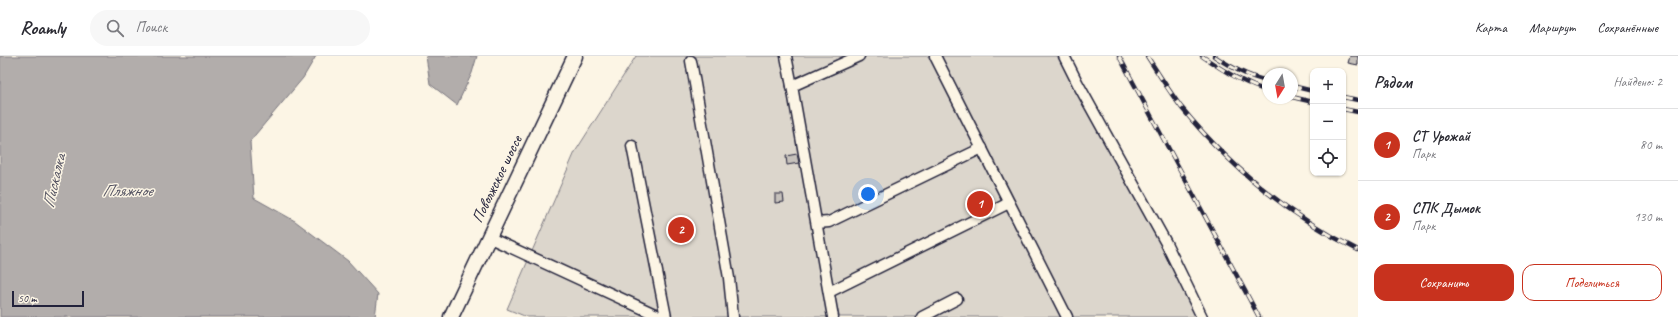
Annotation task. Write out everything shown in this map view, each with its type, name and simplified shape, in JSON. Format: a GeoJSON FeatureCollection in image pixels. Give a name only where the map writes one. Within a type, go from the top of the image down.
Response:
{"type":"FeatureCollection","features":[{"type":"Feature","properties":{"kind":"main road","name":"Поволжское шоссе"},"geometry":{"type":"LineString","coordinates":[[451,317],[574,56]]}},
{"type":"Feature","properties":{"kind":"street"},"geometry":{"type":"LineString","coordinates":[[786,56],[833,317]]}},
{"type":"Feature","properties":{"kind":"street"},"geometry":{"type":"LineString","coordinates":[[792,86],[859,56]]}},
{"type":"Feature","properties":{"kind":"street"},"geometry":{"type":"LineString","coordinates":[[935,56],[1009,203],[1062,316]]}},
{"type":"Feature","properties":{"kind":"street"},"geometry":{"type":"LineString","coordinates":[[1064,56],[1166,243],[1202,317]]}},
{"type":"Feature","properties":{"kind":"street"},"geometry":{"type":"LineString","coordinates":[[691,61],[729,278],[733,317]]}},
{"type":"Feature","properties":{"kind":"street"},"geometry":{"type":"LineString","coordinates":[[632,146],[666,317]]}},
{"type":"Feature","properties":{"kind":"street"},"geometry":{"type":"LineString","coordinates":[[816,223],[829,222],[982,148]]}},
{"type":"Feature","properties":{"kind":"street"},"geometry":{"type":"LineString","coordinates":[[829,292],[1009,203]]}},
{"type":"Feature","properties":{"kind":"street"},"geometry":{"type":"LineString","coordinates":[[488,237],[662,317]]}},
{"type":"Feature","properties":{"kind":"street"},"geometry":{"type":"LineString","coordinates":[[922,317],[957,299]]}},
{"type":"Feature","properties":{"kind":"shaded area"},"geometry":{"type":"Polygon","coordinates":[[[636,56],[1065,56],[1204,317],[527,317],[507,309],[575,152],[636,56]]]}},
{"type":"Feature","properties":{"kind":"water","name":"Пляжное"},"geometry":{"type":"Polygon","coordinates":[[[0,56],[316,56],[303,78],[250,141],[254,198],[295,221],[348,261],[378,294],[375,317],[0,317],[0,56]]]}},
{"type":"Feature","properties":{"kind":"water"},"geometry":{"type":"Polygon","coordinates":[[[426,56],[477,56],[472,73],[457,105],[430,84],[426,56]]]}},
{"type":"Feature","properties":{"kind":"building"},"geometry":{"type":"Polygon","coordinates":[[[1350,56],[1358,56],[1358,65],[1348,63],[1350,56]]]}},
{"type":"Feature","properties":{"kind":"building"},"geometry":{"type":"Polygon","coordinates":[[[797,154],[799,163],[787,165],[786,156],[797,154]]]}},
{"type":"Feature","properties":{"kind":"building"},"geometry":{"type":"Polygon","coordinates":[[[775,194],[783,194],[784,202],[775,203],[775,194]]]}},
{"type":"Feature","properties":{"kind":"railway"},"geometry":{"type":"LineString","coordinates":[[1119,56],[1259,317]]}},
{"type":"Feature","properties":{"kind":"railway"},"geometry":{"type":"LineString","coordinates":[[1147,56],[1181,107],[1219,150],[1262,188],[1284,205],[1332,236],[1358,250]]}},
{"type":"Feature","properties":{"kind":"railway"},"geometry":{"type":"LineString","coordinates":[[1202,56],[1250,85],[1262,89]]}},
{"type":"Feature","properties":{"kind":"railway"},"geometry":{"type":"LineString","coordinates":[[1214,56],[1240,71],[1262,79]]}},
{"type":"Feature","properties":{"kind":"railway"},"geometry":{"type":"LineString","coordinates":[[1298,87],[1310,90]]}},
{"type":"Feature","properties":{"kind":"railway"},"geometry":{"type":"LineString","coordinates":[[1298,98],[1310,101]]}},
{"type":"Feature","properties":{"kind":"railway"},"geometry":{"type":"LineString","coordinates":[[1346,98],[1358,100]]}},
{"type":"Feature","properties":{"kind":"railway"},"geometry":{"type":"LineString","coordinates":[[1346,110],[1358,112]]}},
{"type":"Feature","properties":{"kind":"place","name":"СТ Урожай"},"geometry":{"type":"Point","coordinates":[980,204]}},
{"type":"Feature","properties":{"kind":"place","name":"СПК Дымок"},"geometry":{"type":"Point","coordinates":[681,230]}},
{"type":"Feature","properties":{"kind":"water label","name":"Пискалка"},"geometry":{"type":"Point","coordinates":[54,181]}}]}
